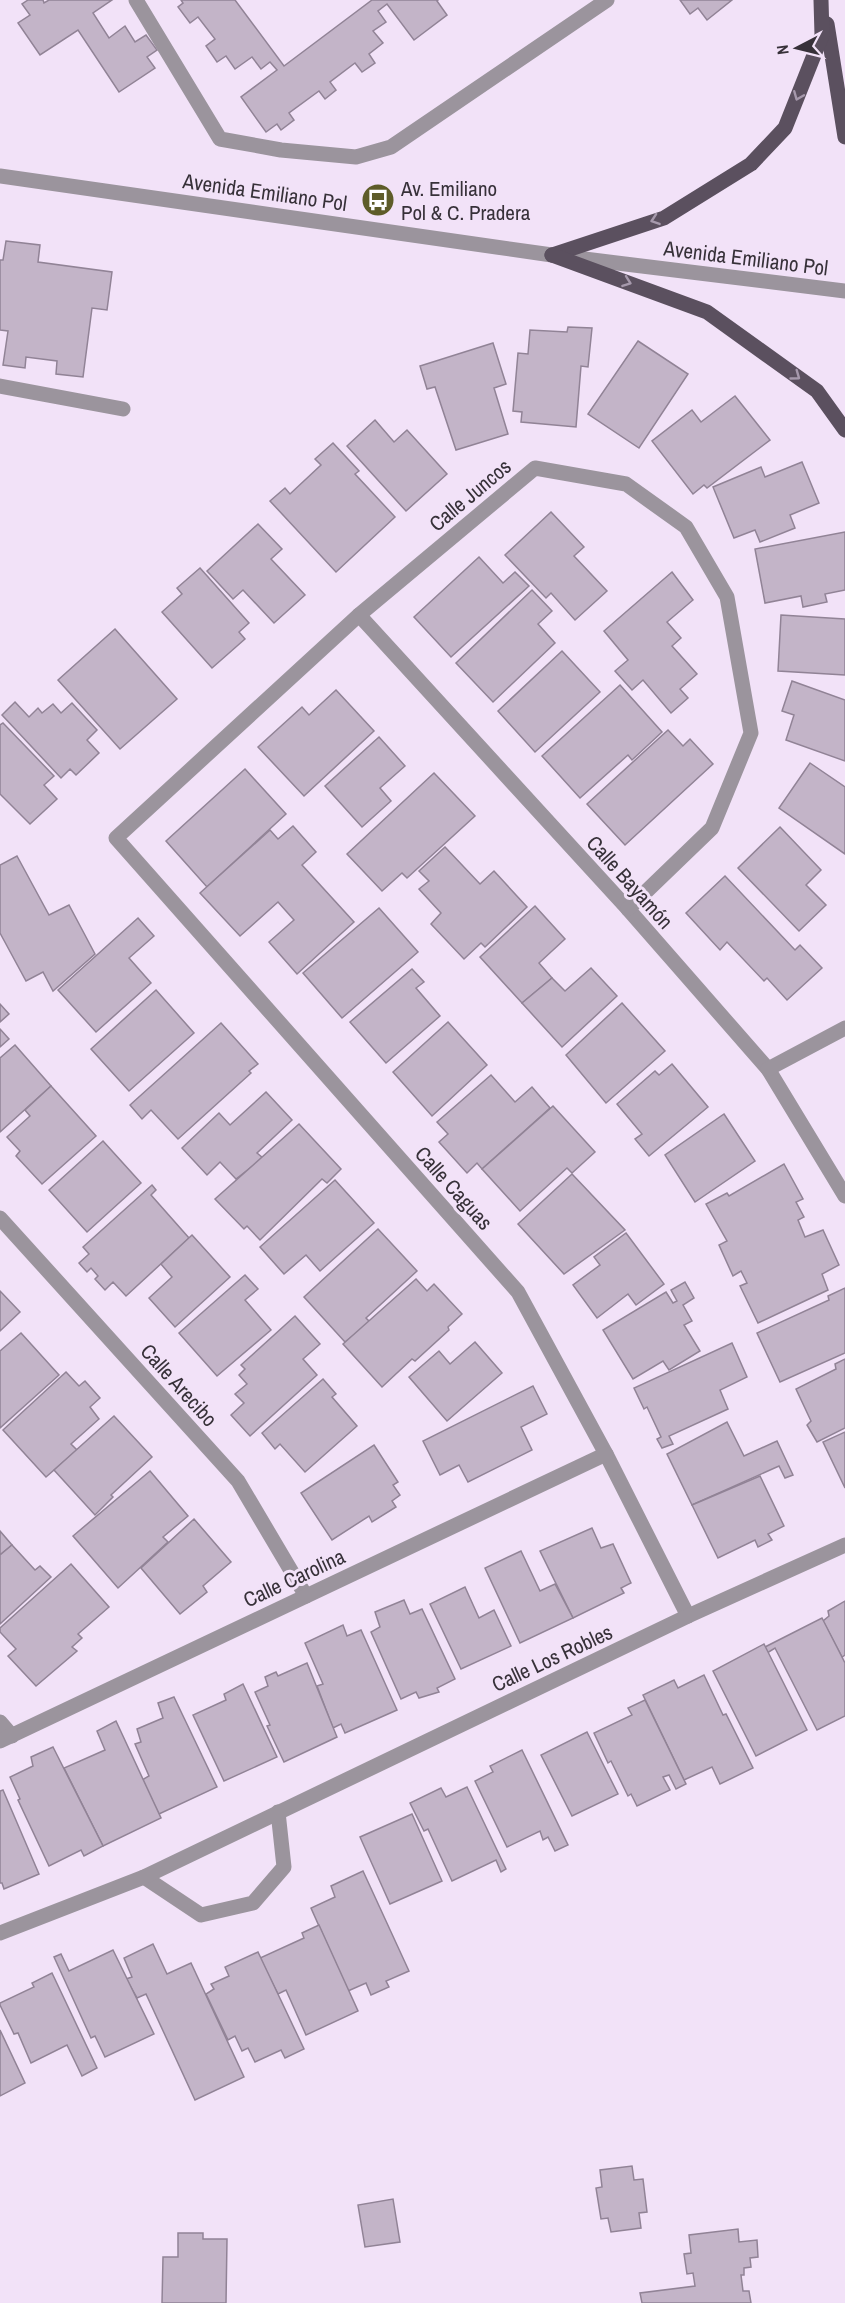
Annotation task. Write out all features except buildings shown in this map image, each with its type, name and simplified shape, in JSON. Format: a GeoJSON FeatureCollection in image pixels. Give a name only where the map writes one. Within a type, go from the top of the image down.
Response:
{"type":"FeatureCollection","features":[{"type":"Feature","properties":{"kind":"main road"},"geometry":{"type":"LineString","coordinates":[[822,0],[845,136]]}},
{"type":"Feature","properties":{"kind":"main road"},"geometry":{"type":"LineString","coordinates":[[552,255],[664,218],[751,164],[785,128],[822,35],[822,0]]}},
{"type":"Feature","properties":{"kind":"main road"},"geometry":{"type":"LineString","coordinates":[[552,255],[707,312],[817,392],[845,430]]}},
{"type":"Feature","properties":{"kind":"street"},"geometry":{"type":"LineString","coordinates":[[136,0],[220,139],[281,150],[356,157],[391,147],[607,0]]}},
{"type":"Feature","properties":{"kind":"street","name":"Avenida Emiliano Pol"},"geometry":{"type":"LineString","coordinates":[[0,176],[552,255],[845,291]]}},
{"type":"Feature","properties":{"kind":"street"},"geometry":{"type":"LineString","coordinates":[[0,386],[123,410]]}},
{"type":"Feature","properties":{"kind":"street","name":"Calle Juncos"},"geometry":{"type":"LineString","coordinates":[[116,838],[359,615],[536,468],[626,484],[686,527],[727,597],[751,733],[712,828],[628,909]]}},
{"type":"Feature","properties":{"kind":"street","name":"Calle Bayamón"},"geometry":{"type":"LineString","coordinates":[[359,615],[628,909],[768,1069],[845,1196]]}},
{"type":"Feature","properties":{"kind":"street","name":"Calle Caguas"},"geometry":{"type":"LineString","coordinates":[[116,838],[518,1292],[606,1454],[688,1616]]}},
{"type":"Feature","properties":{"kind":"street"},"geometry":{"type":"LineString","coordinates":[[768,1069],[845,1028]]}},
{"type":"Feature","properties":{"kind":"street","name":"Calle Arecibo"},"geometry":{"type":"LineString","coordinates":[[0,1218],[238,1480],[306,1596]]}},
{"type":"Feature","properties":{"kind":"street","name":"Calle Carolina"},"geometry":{"type":"LineString","coordinates":[[6,1738],[606,1454]]}},
{"type":"Feature","properties":{"kind":"street","name":"Calle Los Robles"},"geometry":{"type":"LineString","coordinates":[[0,1933],[144,1877],[688,1616],[845,1545]]}},
{"type":"Feature","properties":{"kind":"street"},"geometry":{"type":"LineString","coordinates":[[0,1722],[6,1738]]}},
{"type":"Feature","properties":{"kind":"street"},"geometry":{"type":"LineString","coordinates":[[144,1877],[201,1915],[253,1903],[284,1867],[278,1812]]}},
{"type":"Feature","properties":{"kind":"place","name":"Av. Emiliano Pol & C. Pradera"},"geometry":{"type":"Point","coordinates":[378,200]}}]}
